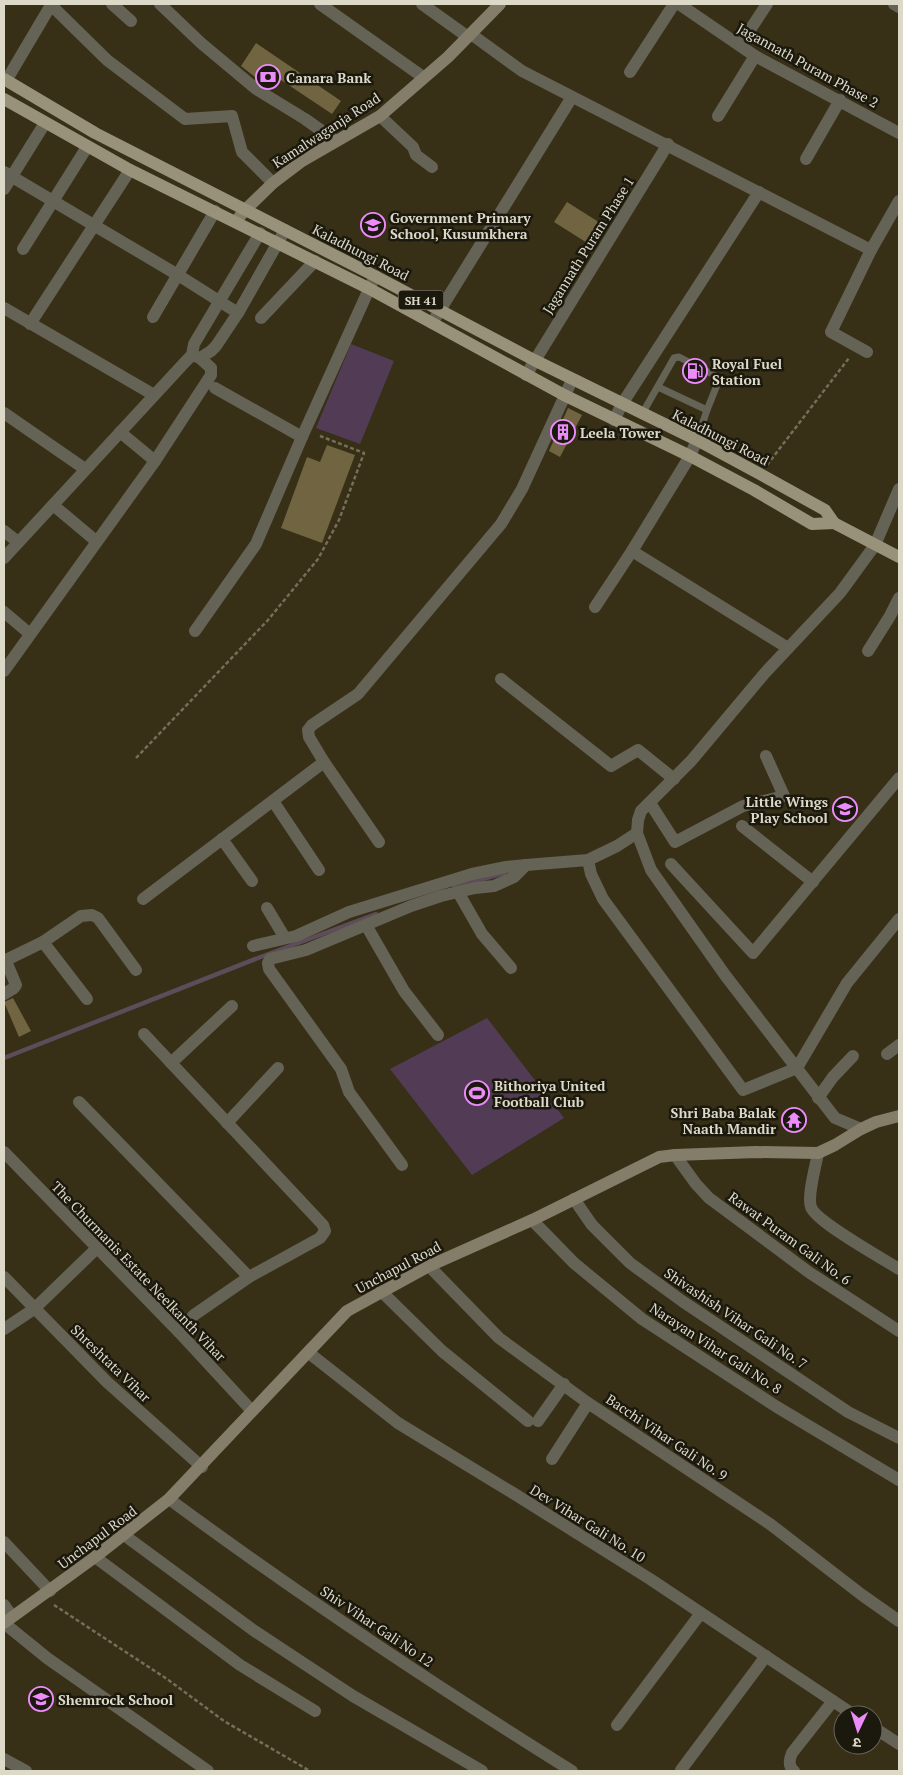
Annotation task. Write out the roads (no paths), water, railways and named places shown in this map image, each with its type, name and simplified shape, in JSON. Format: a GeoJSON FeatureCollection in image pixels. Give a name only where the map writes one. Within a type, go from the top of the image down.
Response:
{"type":"FeatureCollection","features":[{"type":"Feature","properties":{"kind":"main road","name":"Kaladhungi Road"},"geometry":{"type":"LineString","coordinates":[[5,80],[95,132],[572,380],[697,440],[825,510],[834,523],[899,557]]}},
{"type":"Feature","properties":{"kind":"main road","name":"Kaladhungi Road"},"geometry":{"type":"LineString","coordinates":[[4,100],[130,170],[278,242],[368,288],[564,395],[690,456],[812,524],[834,523]]}},
{"type":"Feature","properties":{"kind":"street"},"geometry":{"type":"LineString","coordinates":[[112,4],[131,21]]}},
{"type":"Feature","properties":{"kind":"street"},"geometry":{"type":"LineString","coordinates":[[160,4],[200,43],[256,89],[305,119],[336,141]]}},
{"type":"Feature","properties":{"kind":"street"},"geometry":{"type":"LineString","coordinates":[[320,4],[423,77]]}},
{"type":"Feature","properties":{"kind":"street"},"geometry":{"type":"LineString","coordinates":[[422,4],[522,71],[668,144],[871,250]]}},
{"type":"Feature","properties":{"kind":"street","name":"Kamalwaganja Road"},"geometry":{"type":"LineString","coordinates":[[236,222],[245,210],[273,183],[302,161],[380,116],[448,56],[500,4]]}},
{"type":"Feature","properties":{"kind":"street"},"geometry":{"type":"LineString","coordinates":[[630,72],[674,4]]}},
{"type":"Feature","properties":{"kind":"street","name":"Jagannath Puram Phase 2"},"geometry":{"type":"LineString","coordinates":[[679,4],[755,56],[899,132]]}},
{"type":"Feature","properties":{"kind":"street"},"geometry":{"type":"LineString","coordinates":[[740,45],[766,4]]}},
{"type":"Feature","properties":{"kind":"street"},"geometry":{"type":"LineString","coordinates":[[894,4],[899,7]]}},
{"type":"Feature","properties":{"kind":"street"},"geometry":{"type":"LineString","coordinates":[[5,80],[51,5],[107,60],[185,119],[232,116],[242,152],[273,183]]}},
{"type":"Feature","properties":{"kind":"street"},"geometry":{"type":"LineString","coordinates":[[718,116],[755,56]]}},
{"type":"Feature","properties":{"kind":"street"},"geometry":{"type":"LineString","coordinates":[[432,323],[572,97]]}},
{"type":"Feature","properties":{"kind":"street"},"geometry":{"type":"LineString","coordinates":[[806,159],[840,100]]}},
{"type":"Feature","properties":{"kind":"street"},"geometry":{"type":"LineString","coordinates":[[380,116],[413,146],[416,155],[432,166]]}},
{"type":"Feature","properties":{"kind":"street"},"geometry":{"type":"LineString","coordinates":[[4,189],[8,174],[45,123]]}},
{"type":"Feature","properties":{"kind":"street","name":"Jagannath Puram Phase 1"},"geometry":{"type":"LineString","coordinates":[[526,375],[668,144]]}},
{"type":"Feature","properties":{"kind":"street"},"geometry":{"type":"LineString","coordinates":[[23,249],[88,147]]}},
{"type":"Feature","properties":{"kind":"street"},"geometry":{"type":"LineString","coordinates":[[30,324],[130,170]]}},
{"type":"Feature","properties":{"kind":"street"},"geometry":{"type":"LineString","coordinates":[[8,174],[238,313]]}},
{"type":"Feature","properties":{"kind":"street"},"geometry":{"type":"LineString","coordinates":[[614,420],[622,404],[759,192]]}},
{"type":"Feature","properties":{"kind":"street"},"geometry":{"type":"LineString","coordinates":[[862,349],[831,332],[871,250],[899,201]]}},
{"type":"Feature","properties":{"kind":"street"},"geometry":{"type":"LineString","coordinates":[[153,317],[215,211]]}},
{"type":"Feature","properties":{"kind":"street"},"geometry":{"type":"LineString","coordinates":[[4,558],[154,395],[196,357],[211,351],[216,346],[238,313],[285,230]]}},
{"type":"Feature","properties":{"kind":"street"},"geometry":{"type":"LineString","coordinates":[[4,671],[155,461],[212,374],[211,368],[196,357],[194,344],[260,233]]}},
{"type":"Feature","properties":{"kind":"street"},"geometry":{"type":"LineString","coordinates":[[261,318],[315,261]]}},
{"type":"Feature","properties":{"kind":"street"},"geometry":{"type":"LineString","coordinates":[[196,631],[256,544],[368,288],[375,276]]}},
{"type":"Feature","properties":{"kind":"street"},"geometry":{"type":"LineString","coordinates":[[4,308],[154,395]]}},
{"type":"Feature","properties":{"kind":"street"},"geometry":{"type":"LineString","coordinates":[[379,842],[324,762],[309,737],[308,730],[312,725],[358,694],[502,524],[522,489],[572,380]]}},
{"type":"Feature","properties":{"kind":"street"},"geometry":{"type":"LineString","coordinates":[[215,388],[302,438]]}},
{"type":"Feature","properties":{"kind":"street"},"geometry":{"type":"LineString","coordinates":[[4,413],[85,469]]}},
{"type":"Feature","properties":{"kind":"street"},"geometry":{"type":"LineString","coordinates":[[120,432],[155,461]]}},
{"type":"Feature","properties":{"kind":"street"},"geometry":{"type":"LineString","coordinates":[[595,607],[632,551],[690,456],[697,440]]}},
{"type":"Feature","properties":{"kind":"street"},"geometry":{"type":"LineString","coordinates":[[861,1129],[835,1118],[724,975],[651,870],[637,833],[641,811],[691,761],[788,648],[840,593],[875,545],[899,489]]}},
{"type":"Feature","properties":{"kind":"street"},"geometry":{"type":"LineString","coordinates":[[53,505],[96,542]]}},
{"type":"Feature","properties":{"kind":"street"},"geometry":{"type":"LineString","coordinates":[[4,532],[18,542]]}},
{"type":"Feature","properties":{"kind":"street"},"geometry":{"type":"LineString","coordinates":[[632,551],[788,648]]}},
{"type":"Feature","properties":{"kind":"street"},"geometry":{"type":"LineString","coordinates":[[868,650],[899,598]]}},
{"type":"Feature","properties":{"kind":"street"},"geometry":{"type":"LineString","coordinates":[[4,613],[30,634]]}},
{"type":"Feature","properties":{"kind":"street"},"geometry":{"type":"LineString","coordinates":[[501,679],[610,766],[638,750],[674,779]]}},
{"type":"Feature","properties":{"kind":"street"},"geometry":{"type":"LineString","coordinates":[[650,803],[675,842],[743,806],[784,796],[766,756]]}},
{"type":"Feature","properties":{"kind":"street"},"geometry":{"type":"LineString","coordinates":[[143,899],[324,762]]}},
{"type":"Feature","properties":{"kind":"street"},"geometry":{"type":"LineString","coordinates":[[671,864],[752,953],[899,778]]}},
{"type":"Feature","properties":{"kind":"street"},"geometry":{"type":"LineString","coordinates":[[273,801],[319,870]]}},
{"type":"Feature","properties":{"kind":"street"},"geometry":{"type":"LineString","coordinates":[[742,826],[813,882]]}},
{"type":"Feature","properties":{"kind":"street"},"geometry":{"type":"LineString","coordinates":[[253,946],[313,929],[349,912],[472,874],[506,867],[588,860],[637,833]]}},
{"type":"Feature","properties":{"kind":"street"},"geometry":{"type":"LineString","coordinates":[[222,839],[252,881]]}},
{"type":"Feature","properties":{"kind":"street"},"geometry":{"type":"LineString","coordinates":[[588,860],[590,874],[603,899],[742,1090],[796,1068],[847,983],[898,922]]}},
{"type":"Feature","properties":{"kind":"street"},"geometry":{"type":"LineString","coordinates":[[402,1165],[349,1092],[341,1069],[269,969],[268,963],[270,959],[306,950],[411,906],[458,892],[494,886],[514,877],[526,865]]}},
{"type":"Feature","properties":{"kind":"street"},"geometry":{"type":"LineString","coordinates":[[458,892],[482,934],[510,968]]}},
{"type":"Feature","properties":{"kind":"street"},"geometry":{"type":"LineString","coordinates":[[267,908],[285,938]]}},
{"type":"Feature","properties":{"kind":"street"},"geometry":{"type":"LineString","coordinates":[[4,994],[16,985],[5,960],[42,942],[81,916],[92,915],[98,918],[136,970]]}},
{"type":"Feature","properties":{"kind":"street"},"geometry":{"type":"LineString","coordinates":[[366,925],[404,991],[438,1035]]}},
{"type":"Feature","properties":{"kind":"street"},"geometry":{"type":"LineString","coordinates":[[42,942],[87,999]]}},
{"type":"Feature","properties":{"kind":"street"},"geometry":{"type":"LineString","coordinates":[[171,1063],[232,1006]]}},
{"type":"Feature","properties":{"kind":"street"},"geometry":{"type":"LineString","coordinates":[[144,1034],[323,1225],[324,1231],[320,1238],[249,1277],[194,1315],[179,1332]]}},
{"type":"Feature","properties":{"kind":"street"},"geometry":{"type":"LineString","coordinates":[[887,1054],[899,1045]]}},
{"type":"Feature","properties":{"kind":"street"},"geometry":{"type":"LineString","coordinates":[[818,1098],[833,1077],[853,1056]]}},
{"type":"Feature","properties":{"kind":"street"},"geometry":{"type":"LineString","coordinates":[[226,1122],[278,1068]]}},
{"type":"Feature","properties":{"kind":"street"},"geometry":{"type":"LineString","coordinates":[[79,1102],[249,1277]]}},
{"type":"Feature","properties":{"kind":"street","name":"Unchapul Road"},"geometry":{"type":"LineString","coordinates":[[7,1621],[124,1536],[169,1500],[347,1312],[381,1291],[429,1266],[532,1220],[659,1157],[756,1152],[818,1153],[876,1122],[898,1119]]}},
{"type":"Feature","properties":{"kind":"street","name":"The Churmanis Estate Neelkanth Vihar"},"geometry":{"type":"LineString","coordinates":[[4,1152],[179,1332],[252,1411]]}},
{"type":"Feature","properties":{"kind":"street"},"geometry":{"type":"LineString","coordinates":[[818,1153],[811,1193],[811,1206],[817,1214],[834,1228],[899,1269]]}},
{"type":"Feature","properties":{"kind":"street","name":"Rawat Puram Gali No. 6"},"geometry":{"type":"LineString","coordinates":[[675,1155],[696,1184],[709,1198],[810,1273],[899,1332]]}},
{"type":"Feature","properties":{"kind":"street","name":"Shivashish Vihar Gali No. 7"},"geometry":{"type":"LineString","coordinates":[[574,1199],[592,1225],[630,1263],[682,1301],[848,1412],[899,1438]]}},
{"type":"Feature","properties":{"kind":"street","name":"Narayan Vihar Gali No. 8"},"geometry":{"type":"LineString","coordinates":[[532,1220],[574,1263],[642,1319],[777,1407],[899,1480]]}},
{"type":"Feature","properties":{"kind":"street"},"geometry":{"type":"LineString","coordinates":[[4,1328],[34,1308],[97,1248]]}},
{"type":"Feature","properties":{"kind":"street","name":"Bacchi Vihar Gali No. 9"},"geometry":{"type":"LineString","coordinates":[[429,1266],[499,1338],[588,1403],[770,1524],[899,1621]]}},
{"type":"Feature","properties":{"kind":"street","name":"Shreshtata Vihar"},"geometry":{"type":"LineString","coordinates":[[4,1277],[107,1382],[202,1467]]}},
{"type":"Feature","properties":{"kind":"street"},"geometry":{"type":"LineString","coordinates":[[381,1291],[442,1351],[533,1421],[564,1384]]}},
{"type":"Feature","properties":{"kind":"street","name":"Dev Vihar Gali No. 10"},"geometry":{"type":"LineString","coordinates":[[309,1353],[398,1423],[521,1498],[701,1613],[838,1705]]}},
{"type":"Feature","properties":{"kind":"street"},"geometry":{"type":"LineString","coordinates":[[552,1459],[588,1403]]}},
{"type":"Feature","properties":{"kind":"street","name":"Shiv Vihar Gali No 12"},"geometry":{"type":"LineString","coordinates":[[169,1500],[247,1556],[490,1720],[572,1771]]}},
{"type":"Feature","properties":{"kind":"street"},"geometry":{"type":"LineString","coordinates":[[124,1536],[253,1630],[353,1696],[482,1771]]}},
{"type":"Feature","properties":{"kind":"street"},"geometry":{"type":"LineString","coordinates":[[4,1542],[46,1594]]}},
{"type":"Feature","properties":{"kind":"street"},"geometry":{"type":"LineString","coordinates":[[95,1557],[240,1665],[316,1711]]}},
{"type":"Feature","properties":{"kind":"street"},"geometry":{"type":"LineString","coordinates":[[4,1606],[7,1621],[47,1658],[208,1771]]}},
{"type":"Feature","properties":{"kind":"street"},"geometry":{"type":"LineString","coordinates":[[617,1725],[701,1613]]}},
{"type":"Feature","properties":{"kind":"street"},"geometry":{"type":"LineString","coordinates":[[681,1770],[766,1656]]}},
{"type":"Feature","properties":{"kind":"street"},"geometry":{"type":"LineString","coordinates":[[794,1771],[790,1766],[792,1754],[832,1701]]}},
{"type":"Feature","properties":{"kind":"street"},"geometry":{"type":"LineString","coordinates":[[883,1734],[899,1744]]}},
{"type":"Feature","properties":{"kind":"street"},"geometry":{"type":"LineString","coordinates":[[4,1759],[26,1771]]}},
{"type":"Feature","properties":{"kind":"lane"},"geometry":{"type":"LineString","coordinates":[[642,414],[674,358],[679,357],[718,377],[719,380],[706,410],[697,440]]}},
{"type":"Feature","properties":{"kind":"lane"},"geometry":{"type":"LineString","coordinates":[[658,387],[706,410]]}},
{"type":"Feature","properties":{"kind":"waterway"},"geometry":{"type":"LineString","coordinates":[[454,887],[504,873]]}},
{"type":"Feature","properties":{"kind":"waterway"},"geometry":{"type":"LineString","coordinates":[[4,1058],[258,958],[376,914]]}},
{"type":"Feature","properties":{"kind":"place","name":"Canara Bank"},"geometry":{"type":"Point","coordinates":[268,77]}},
{"type":"Feature","properties":{"kind":"place","name":"Government Primary School, Kusumkhera"},"geometry":{"type":"Point","coordinates":[373,225]}},
{"type":"Feature","properties":{"kind":"place","name":"Royal Fuel Station"},"geometry":{"type":"Point","coordinates":[695,371]}},
{"type":"Feature","properties":{"kind":"place","name":"Leela Tower"},"geometry":{"type":"Point","coordinates":[563,432]}},
{"type":"Feature","properties":{"kind":"place","name":"Little Wings Play School"},"geometry":{"type":"Point","coordinates":[845,809]}},
{"type":"Feature","properties":{"kind":"place","name":"Bithoriya United Football Club"},"geometry":{"type":"Point","coordinates":[477,1093]}},
{"type":"Feature","properties":{"kind":"place","name":"Shri Baba Balak Naath Mandir"},"geometry":{"type":"Point","coordinates":[794,1120]}},
{"type":"Feature","properties":{"kind":"place","name":"Shemrock School"},"geometry":{"type":"Point","coordinates":[41,1699]}}]}
